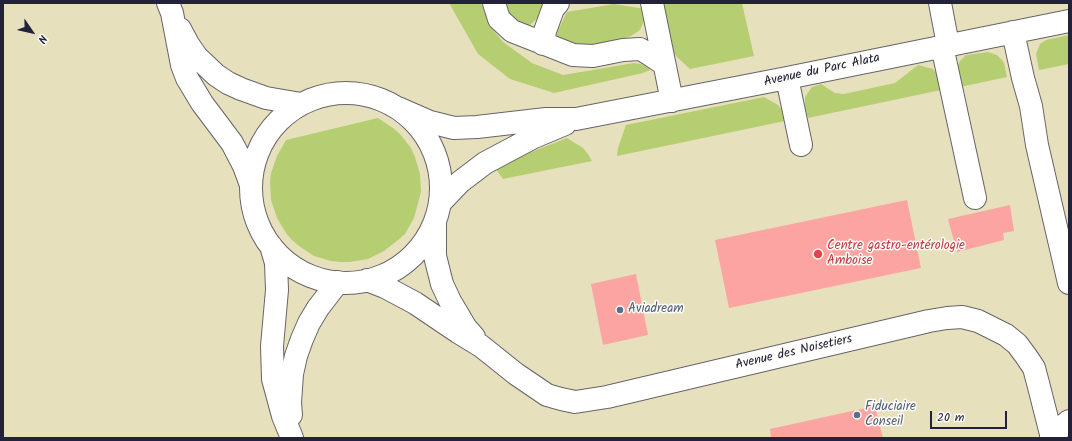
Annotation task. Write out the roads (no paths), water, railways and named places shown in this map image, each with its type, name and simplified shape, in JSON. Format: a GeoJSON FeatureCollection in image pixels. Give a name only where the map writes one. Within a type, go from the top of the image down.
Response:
{"type":"FeatureCollection","features":[{"type":"Feature","properties":{"kind":"street"},"geometry":{"type":"LineString","coordinates":[[494,3],[499,19],[512,31],[542,44],[573,55],[593,56],[623,50],[640,49],[664,64]]}},
{"type":"Feature","properties":{"kind":"street"},"geometry":{"type":"LineString","coordinates":[[542,44],[553,9],[558,3]]}},
{"type":"Feature","properties":{"kind":"street"},"geometry":{"type":"LineString","coordinates":[[652,3],[672,100]]}},
{"type":"Feature","properties":{"kind":"street"},"geometry":{"type":"LineString","coordinates":[[940,3],[945,45],[975,198]]}},
{"type":"Feature","properties":{"kind":"street"},"geometry":{"type":"LineString","coordinates":[[170,8],[188,44],[197,57],[216,75],[228,83],[255,95],[301,104]]}},
{"type":"Feature","properties":{"kind":"street"},"geometry":{"type":"LineString","coordinates":[[170,8],[182,65],[187,78],[202,103],[232,143],[244,166],[251,187],[256,218],[271,246],[276,264],[277,290],[272,346],[274,378],[283,416],[293,438]]}},
{"type":"Feature","properties":{"kind":"street","name":"Avenue du Parc Alata"},"geometry":{"type":"LineString","coordinates":[[271,246],[287,262],[306,274],[327,281],[357,282],[367,280],[386,274],[404,263],[422,244],[437,212],[460,182],[485,163],[534,137],[576,120],[1069,20]]}},
{"type":"Feature","properties":{"kind":"street"},"geometry":{"type":"LineString","coordinates":[[1013,32],[1031,106],[1037,146],[1069,283]]}},
{"type":"Feature","properties":{"kind":"street"},"geometry":{"type":"LineString","coordinates":[[787,78],[801,146]]}},
{"type":"Feature","properties":{"kind":"street"},"geometry":{"type":"LineString","coordinates":[[251,187],[252,175],[258,154],[268,134],[283,117],[301,104],[322,96],[356,93],[378,98],[398,108]]}},
{"type":"Feature","properties":{"kind":"street","name":"Avenue du Parc Alata"},"geometry":{"type":"LineString","coordinates":[[398,108],[430,122],[454,128],[477,127],[546,119],[576,120]]}},
{"type":"Feature","properties":{"kind":"street","name":"Avenue des Noisetiers"},"geometry":{"type":"LineString","coordinates":[[398,108],[411,118],[422,130],[433,149],[439,170],[441,192],[437,212],[435,256],[442,284],[450,301],[481,346]]}},
{"type":"Feature","properties":{"kind":"street","name":"Avenue des Noisetiers"},"geometry":{"type":"LineString","coordinates":[[367,280],[402,295],[481,346],[516,374],[547,395],[574,402],[614,396],[929,321],[962,317],[978,321],[1006,335],[1017,344],[1026,356],[1034,368],[1051,437]]}},
{"type":"Feature","properties":{"kind":"street"},"geometry":{"type":"LineString","coordinates":[[293,438],[290,389],[296,356],[309,323],[318,308],[338,282]]}},
{"type":"Feature","properties":{"kind":"street"},"geometry":{"type":"LineString","coordinates":[[1051,437],[1069,422]]}},
{"type":"Feature","properties":{"kind":"place","name":"Centre gastro-entérologie Amboise"},"geometry":{"type":"Point","coordinates":[818,254]}},
{"type":"Feature","properties":{"kind":"place","name":"Aviadream"},"geometry":{"type":"Point","coordinates":[620,310]}},
{"type":"Feature","properties":{"kind":"place","name":"Fiduciaire Conseil"},"geometry":{"type":"Point","coordinates":[857,415]}}]}
